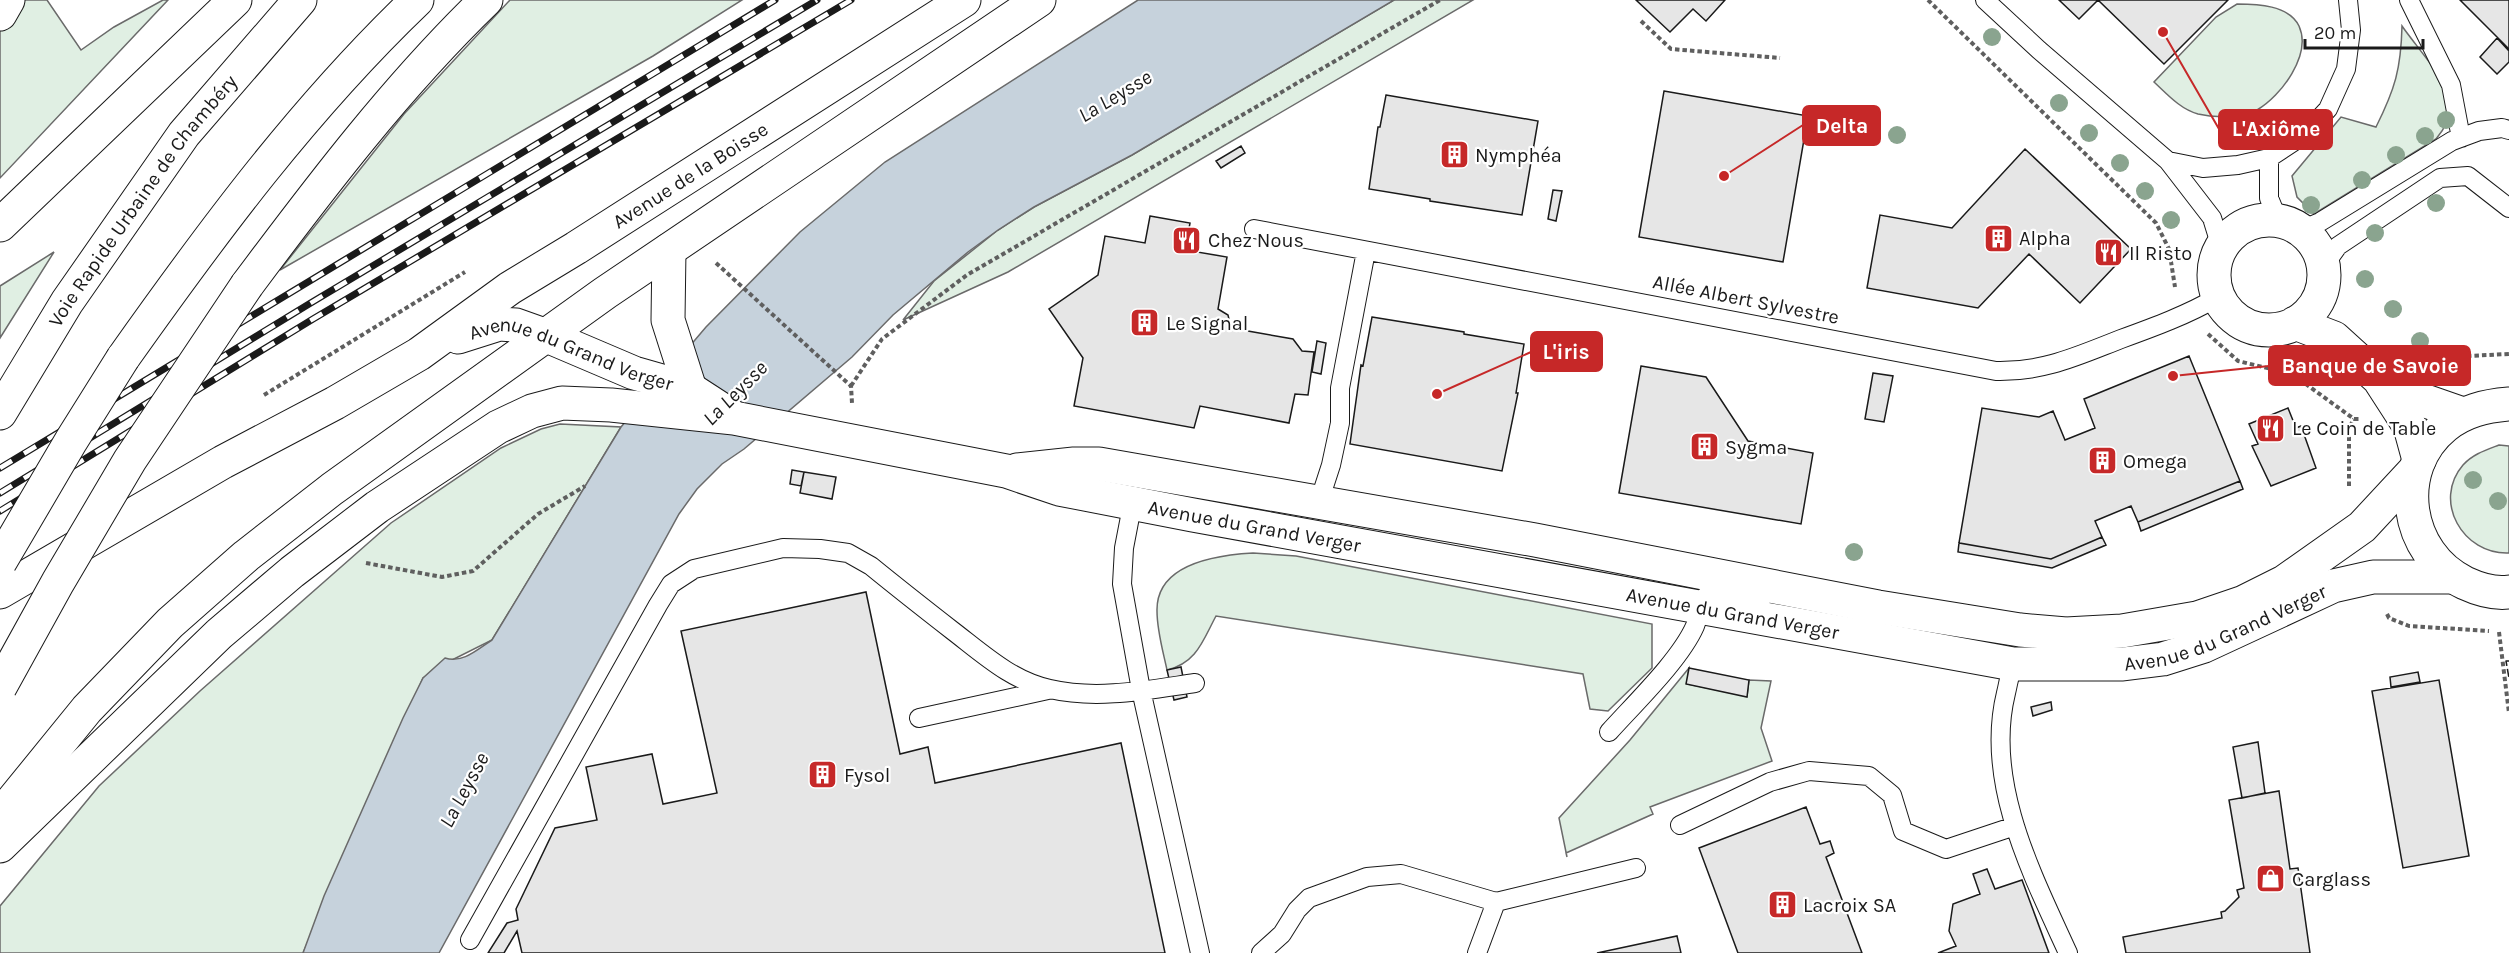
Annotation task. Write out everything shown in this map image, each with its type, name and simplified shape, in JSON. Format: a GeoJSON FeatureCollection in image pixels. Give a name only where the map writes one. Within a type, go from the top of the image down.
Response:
{"type":"FeatureCollection","features":[{"type":"Feature","properties":{"kind":"main road"},"geometry":{"type":"LineString","coordinates":[[0,14],[8,0]]}},
{"type":"Feature","properties":{"kind":"main road"},"geometry":{"type":"LineString","coordinates":[[0,225],[235,0]]}},
{"type":"Feature","properties":{"kind":"main road","name":"Voie Rapide Urbaine de Chambéry"},"geometry":{"type":"LineString","coordinates":[[0,413],[68,302],[184,134],[300,0]]}},
{"type":"Feature","properties":{"kind":"main road"},"geometry":{"type":"LineString","coordinates":[[0,562],[123,358],[190,264],[284,141],[369,45],[417,0]]}},
{"type":"Feature","properties":{"kind":"main road"},"geometry":{"type":"LineString","coordinates":[[0,687],[58,582],[130,460],[247,285],[318,191],[402,89],[457,28],[486,0]]}},
{"type":"Feature","properties":{"kind":"main road","name":"Avenue de la Boisse"},"geometry":{"type":"LineString","coordinates":[[419,354],[510,288],[964,0]]}},
{"type":"Feature","properties":{"kind":"main road"},"geometry":{"type":"LineString","coordinates":[[0,816],[87,709],[170,623],[238,563],[332,489],[605,293],[1039,0]]}},
{"type":"Feature","properties":{"kind":"main road"},"geometry":{"type":"LineString","coordinates":[[2321,283],[2309,313],[2295,323],[2278,329],[2259,329],[2242,323],[2228,312],[2218,297],[2214,272],[2221,247],[2231,234],[2245,225],[2261,220],[2289,225],[2311,240],[2320,253],[2321,283],[2334,338]]}},
{"type":"Feature","properties":{"kind":"main road","name":"Avenue du Grand Verger"},"geometry":{"type":"LineString","coordinates":[[669,250],[668,320],[690,389]]}},
{"type":"Feature","properties":{"kind":"main road"},"geometry":{"type":"LineString","coordinates":[[2295,323],[2334,338],[2388,383],[2417,398],[2463,414],[2486,406],[2509,404]]}},
{"type":"Feature","properties":{"kind":"main road","name":"Avenue du Grand Verger"},"geometry":{"type":"LineString","coordinates":[[419,354],[481,329],[499,324],[516,325],[634,373],[690,389],[734,417]]}},
{"type":"Feature","properties":{"kind":"main road"},"geometry":{"type":"LineString","coordinates":[[0,592],[223,462],[335,403],[419,354]]}},
{"type":"Feature","properties":{"kind":"main road"},"geometry":{"type":"LineString","coordinates":[[2388,383],[2410,427],[2417,465],[2411,494],[2413,518],[2421,541],[2434,561],[2452,577],[2476,589],[2509,592]]}},
{"type":"Feature","properties":{"kind":"main road","name":"Avenue du Grand Verger"},"geometry":{"type":"LineString","coordinates":[[0,846],[219,634],[315,555],[377,507],[498,427],[532,411],[562,403],[611,405],[734,417],[1006,471],[1059,489],[2013,664],[2123,664],[2163,658],[2204,646],[2333,586],[2373,577],[2452,577]]}},
{"type":"Feature","properties":{"kind":"main road","name":"Avenue du Grand Verger"},"geometry":{"type":"LineString","coordinates":[[1006,471],[1074,464],[1098,464],[1535,540],[1878,607],[2020,630],[2066,634],[2122,631],[2197,618],[2244,602],[2284,582],[2362,527],[2417,465],[2430,441],[2445,426],[2463,414]]}},
{"type":"Feature","properties":{"kind":"lane"},"geometry":{"type":"LineString","coordinates":[[1985,0],[2039,50],[2168,161],[2212,218],[2221,247]]}},
{"type":"Feature","properties":{"kind":"lane"},"geometry":{"type":"LineString","coordinates":[[2168,161],[2203,168],[2238,165],[2269,158],[2304,135],[2328,109],[2346,69],[2351,30],[2348,0]]}},
{"type":"Feature","properties":{"kind":"lane"},"geometry":{"type":"LineString","coordinates":[[2409,0],[2451,85],[2461,138]]}},
{"type":"Feature","properties":{"kind":"lane"},"geometry":{"type":"LineString","coordinates":[[2269,158],[2269,198],[2289,225],[2320,222],[2461,138],[2479,130],[2502,128],[2509,130]]}},
{"type":"Feature","properties":{"kind":"lane"},"geometry":{"type":"LineString","coordinates":[[2321,283],[2338,246],[2440,178],[2469,177],[2494,194],[2509,208]]}},
{"type":"Feature","properties":{"kind":"lane","name":"Allée Albert Sylvestre"},"geometry":{"type":"LineString","coordinates":[[1254,229],[1996,371],[2021,371],[2048,367],[2190,314],[2218,297]]}},
{"type":"Feature","properties":{"kind":"lane"},"geometry":{"type":"LineString","coordinates":[[1200,953],[1141,690],[1122,584],[1124,548],[1131,502],[1135,492],[1151,486],[1274,508],[1319,502],[1331,465],[1340,423],[1340,388],[1366,251]]}},
{"type":"Feature","properties":{"kind":"lane"},"geometry":{"type":"LineString","coordinates":[[470,940],[658,605],[671,584],[694,569],[783,548],[820,549],[848,554],[871,567],[997,666],[1023,681],[1050,690],[1083,693],[1118,693],[1195,683]]}},
{"type":"Feature","properties":{"kind":"lane"},"geometry":{"type":"LineString","coordinates":[[1609,732],[1669,665],[1695,627],[1702,598],[1710,592],[1799,605],[1878,607]]}},
{"type":"Feature","properties":{"kind":"lane"},"geometry":{"type":"LineString","coordinates":[[2068,953],[2015,826],[2001,765],[2002,708],[2013,664],[2020,654],[2029,648],[2086,649],[2122,631]]}},
{"type":"Feature","properties":{"kind":"lane"},"geometry":{"type":"LineString","coordinates":[[919,718],[1050,690]]}},
{"type":"Feature","properties":{"kind":"lane"},"geometry":{"type":"LineString","coordinates":[[1680,825],[1770,782],[1809,771],[1869,776],[1892,795],[1903,831],[1946,849],[2015,826]]}},
{"type":"Feature","properties":{"kind":"lane"},"geometry":{"type":"LineString","coordinates":[[1261,953],[1282,934],[1297,910],[1309,898],[1367,877],[1401,874],[1496,902],[1636,868]]}},
{"type":"Feature","properties":{"kind":"lane"},"geometry":{"type":"LineString","coordinates":[[1477,953],[1496,902]]}},
{"type":"Feature","properties":{"kind":"path"},"geometry":{"type":"LineString","coordinates":[[851,386],[882,339],[967,275],[1440,0]]}},
{"type":"Feature","properties":{"kind":"path"},"geometry":{"type":"LineString","coordinates":[[1928,0],[2156,223],[2169,249],[2176,295],[2203,330],[2238,361],[2292,374],[2354,419],[2349,428],[2349,485],[2362,527]]}},
{"type":"Feature","properties":{"kind":"path"},"geometry":{"type":"LineString","coordinates":[[1641,21],[1671,49],[1780,58]]}},
{"type":"Feature","properties":{"kind":"path"},"geometry":{"type":"LineString","coordinates":[[260,398],[471,268]]}},
{"type":"Feature","properties":{"kind":"path"},"geometry":{"type":"LineString","coordinates":[[723,271],[840,376]]}},
{"type":"Feature","properties":{"kind":"path"},"geometry":{"type":"LineString","coordinates":[[2388,383],[2422,369],[2468,356],[2509,354]]}},
{"type":"Feature","properties":{"kind":"path"},"geometry":{"type":"LineString","coordinates":[[315,555],[442,577],[455,576],[473,571],[538,514],[585,486]]}},
{"type":"Feature","properties":{"kind":"path"},"geometry":{"type":"LineString","coordinates":[[2373,577],[2389,618],[2409,626],[2499,632],[2509,713]]}},
{"type":"Feature","properties":{"kind":"green space"},"geometry":{"type":"Polygon","coordinates":[[[0,0],[47,0],[81,50],[114,27],[163,0],[168,0],[0,178],[0,0]]]}},
{"type":"Feature","properties":{"kind":"green space"},"geometry":{"type":"Polygon","coordinates":[[[510,0],[742,0],[653,56],[280,270],[404,114],[510,0]]]}},
{"type":"Feature","properties":{"kind":"green space"},"geometry":{"type":"Polygon","coordinates":[[[1394,0],[1473,0],[1008,272],[903,320],[934,281],[998,230],[1034,207],[1132,155],[1394,0]]]}},
{"type":"Feature","properties":{"kind":"green space"},"geometry":{"type":"Polygon","coordinates":[[[2237,4],[2272,7],[2294,19],[2302,37],[2298,62],[2276,95],[2251,113],[2220,117],[2191,112],[2174,101],[2154,82],[2216,17],[2237,4]]]}},
{"type":"Feature","properties":{"kind":"green space"},"geometry":{"type":"Polygon","coordinates":[[[2402,26],[2434,68],[2448,91],[2451,104],[2444,129],[2436,139],[2314,214],[2297,197],[2292,176],[2341,117],[2376,127],[2396,78],[2402,26]]]}},
{"type":"Feature","properties":{"kind":"green space"},"geometry":{"type":"Polygon","coordinates":[[[54,252],[0,338],[0,286],[54,252]]]}},
{"type":"Feature","properties":{"kind":"green space"},"geometry":{"type":"Polygon","coordinates":[[[560,424],[621,427],[492,640],[423,678],[303,953],[0,953],[0,906],[99,786],[200,691],[391,523],[501,448],[541,429],[560,424]]]}},
{"type":"Feature","properties":{"kind":"green space"},"geometry":{"type":"Polygon","coordinates":[[[2499,445],[2509,446],[2509,553],[2493,551],[2478,545],[2466,536],[2457,523],[2452,509],[2451,494],[2454,479],[2463,465],[2475,455],[2499,445]]]}},
{"type":"Feature","properties":{"kind":"green space"},"geometry":{"type":"Polygon","coordinates":[[[1253,553],[1296,556],[1652,624],[1652,668],[1608,711],[1590,709],[1583,674],[1216,616],[1203,642],[1192,656],[1177,667],[1167,670],[1157,611],[1159,595],[1167,582],[1178,572],[1192,565],[1223,556],[1253,553]]]}},
{"type":"Feature","properties":{"kind":"green space"},"geometry":{"type":"Polygon","coordinates":[[[1689,668],[1687,684],[1747,696],[1749,680],[1771,681],[1761,728],[1772,761],[1650,807],[1653,814],[1566,853],[1559,818],[1630,740],[1689,668]]]}},
{"type":"Feature","properties":{"kind":"water","name":"La Leysse"},"geometry":{"type":"Polygon","coordinates":[[[1138,0],[1394,0],[1132,155],[1034,207],[998,230],[893,315],[852,357],[744,449],[722,464],[697,489],[679,514],[439,953],[303,953],[324,896],[423,678],[445,658],[464,657],[492,640],[621,427],[706,327],[800,232],[885,162],[1138,0]]]}},
{"type":"Feature","properties":{"kind":"building"},"geometry":{"type":"Polygon","coordinates":[[[1636,0],[1725,0],[1706,21],[1693,9],[1670,32],[1636,0]]]}},
{"type":"Feature","properties":{"kind":"building"},"geometry":{"type":"Polygon","coordinates":[[[2059,0],[2098,0],[2079,19],[2059,0]]]}},
{"type":"Feature","properties":{"kind":"building"},"geometry":{"type":"Polygon","coordinates":[[[2098,0],[2228,0],[2164,64],[2098,0]]]}},
{"type":"Feature","properties":{"kind":"building"},"geometry":{"type":"Polygon","coordinates":[[[2460,0],[2509,0],[2509,49],[2460,0]]]}},
{"type":"Feature","properties":{"kind":"building"},"geometry":{"type":"Polygon","coordinates":[[[2497,38],[2509,51],[2509,62],[2497,74],[2480,57],[2497,38]]]}},
{"type":"Feature","properties":{"kind":"building"},"geometry":{"type":"Polygon","coordinates":[[[1664,91],[1808,116],[1783,262],[1639,237],[1664,91]]]}},
{"type":"Feature","properties":{"kind":"building","name":"Nymphéa"},"geometry":{"type":"Polygon","coordinates":[[[1386,95],[1538,121],[1522,215],[1369,189],[1378,127],[1380,127],[1386,95]]]}},
{"type":"Feature","properties":{"kind":"building"},"geometry":{"type":"Polygon","coordinates":[[[1241,146],[1245,153],[1221,168],[1216,161],[1241,146]]]}},
{"type":"Feature","properties":{"kind":"building","name":"Alpha"},"geometry":{"type":"Polygon","coordinates":[[[2025,149],[2131,249],[2080,303],[2029,254],[1978,308],[1867,288],[1880,215],[1952,228],[2025,149]]]}},
{"type":"Feature","properties":{"kind":"building"},"geometry":{"type":"Polygon","coordinates":[[[1553,190],[1562,191],[1556,221],[1548,219],[1553,190]]]}},
{"type":"Feature","properties":{"kind":"building","name":"Le Signal"},"geometry":{"type":"Polygon","coordinates":[[[1150,216],[1190,223],[1185,250],[1227,257],[1218,309],[1228,315],[1231,328],[1293,339],[1302,351],[1314,352],[1308,395],[1295,394],[1289,423],[1200,406],[1194,428],[1074,406],[1083,358],[1049,309],[1098,275],[1105,236],[1145,243],[1150,216]]]}},
{"type":"Feature","properties":{"kind":"building"},"geometry":{"type":"Polygon","coordinates":[[[1372,317],[1524,344],[1516,393],[1518,393],[1502,471],[1350,444],[1361,365],[1363,366],[1372,317]]]}},
{"type":"Feature","properties":{"kind":"building"},"geometry":{"type":"Polygon","coordinates":[[[1317,341],[1326,343],[1321,374],[1312,372],[1317,341]]]}},
{"type":"Feature","properties":{"kind":"building","name":"Omega"},"geometry":{"type":"Polygon","coordinates":[[[2189,356],[2240,481],[2138,522],[2131,506],[2095,521],[2102,537],[2051,559],[1959,543],[1982,408],[2039,417],[2053,411],[2065,440],[2095,428],[2084,399],[2189,356]]]}},
{"type":"Feature","properties":{"kind":"building","name":"Sygma"},"geometry":{"type":"Polygon","coordinates":[[[1641,366],[1706,377],[1748,441],[1813,453],[1801,524],[1619,493],[1641,366]]]}},
{"type":"Feature","properties":{"kind":"building"},"geometry":{"type":"Polygon","coordinates":[[[1873,373],[1893,376],[1884,422],[1865,419],[1873,373]]]}},
{"type":"Feature","properties":{"kind":"building"},"geometry":{"type":"Polygon","coordinates":[[[2288,408],[2296,428],[2301,426],[2316,468],[2271,486],[2252,446],[2258,444],[2249,424],[2288,408]]]}},
{"type":"Feature","properties":{"kind":"building"},"geometry":{"type":"Polygon","coordinates":[[[792,470],[804,472],[801,486],[790,484],[792,470]]]}},
{"type":"Feature","properties":{"kind":"building"},"geometry":{"type":"Polygon","coordinates":[[[804,472],[836,477],[832,499],[800,493],[804,472]]]}},
{"type":"Feature","properties":{"kind":"building"},"geometry":{"type":"Polygon","coordinates":[[[2240,481],[2243,489],[2141,531],[2138,522],[2240,481]]]}},
{"type":"Feature","properties":{"kind":"building"},"geometry":{"type":"Polygon","coordinates":[[[2102,537],[2106,545],[2052,568],[1958,552],[1959,543],[2051,559],[2102,537]]]}},
{"type":"Feature","properties":{"kind":"building","name":"Fysol"},"geometry":{"type":"Polygon","coordinates":[[[866,592],[900,754],[928,747],[935,783],[1121,743],[1165,953],[522,953],[517,931],[504,953],[488,953],[507,923],[518,920],[516,909],[555,828],[597,820],[586,767],[652,754],[663,804],[717,793],[681,631],[866,592]]]}},
{"type":"Feature","properties":{"kind":"building"},"geometry":{"type":"Polygon","coordinates":[[[1181,667],[1187,697],[1174,700],[1167,670],[1181,667]]]}},
{"type":"Feature","properties":{"kind":"building"},"geometry":{"type":"Polygon","coordinates":[[[1689,668],[1749,680],[1747,697],[1686,684],[1689,668]]]}},
{"type":"Feature","properties":{"kind":"building"},"geometry":{"type":"Polygon","coordinates":[[[2418,672],[2420,682],[2391,687],[2390,677],[2418,672]]]}},
{"type":"Feature","properties":{"kind":"building"},"geometry":{"type":"Polygon","coordinates":[[[2439,680],[2469,856],[2403,868],[2372,691],[2439,680]]]}},
{"type":"Feature","properties":{"kind":"building"},"geometry":{"type":"Polygon","coordinates":[[[2051,702],[2052,710],[2033,716],[2031,707],[2051,702]]]}},
{"type":"Feature","properties":{"kind":"building"},"geometry":{"type":"Polygon","coordinates":[[[2258,742],[2265,793],[2242,798],[2233,747],[2258,742]]]}},
{"type":"Feature","properties":{"kind":"building","name":"Carglass"},"geometry":{"type":"Polygon","coordinates":[[[2279,791],[2290,869],[2298,868],[2310,953],[2126,953],[2123,937],[2222,918],[2221,912],[2239,897],[2237,890],[2244,888],[2229,800],[2279,791]]]}},
{"type":"Feature","properties":{"kind":"building","name":"Lacroix SA"},"geometry":{"type":"Polygon","coordinates":[[[1806,807],[1820,844],[1830,841],[1834,853],[1826,857],[1862,953],[1738,953],[1699,848],[1806,807]]]}},
{"type":"Feature","properties":{"kind":"building","name":"Lacroix SA"},"geometry":{"type":"Polygon","coordinates":[[[1987,869],[1995,889],[2022,880],[2049,953],[1938,953],[1956,946],[1949,931],[1953,904],[1980,894],[1973,874],[1987,869]]]}},
{"type":"Feature","properties":{"kind":"building"},"geometry":{"type":"Polygon","coordinates":[[[1677,936],[1681,953],[1597,953],[1677,936]]]}},
{"type":"Feature","properties":{"kind":"railway"},"geometry":{"type":"LineString","coordinates":[[0,468],[775,0]]}},
{"type":"Feature","properties":{"kind":"railway"},"geometry":{"type":"LineString","coordinates":[[0,493],[309,304],[817,0]]}},
{"type":"Feature","properties":{"kind":"railway"},"geometry":{"type":"LineString","coordinates":[[0,511],[313,319],[851,0]]}},
{"type":"Feature","properties":{"kind":"fence"},"geometry":{"type":"LineString","coordinates":[[2509,661],[2506,661],[2509,678]]}},
{"type":"Feature","properties":{"kind":"place","name":"L'Axiôme"},"geometry":{"type":"Point","coordinates":[2163,32]}},
{"type":"Feature","properties":{"kind":"place","name":"Nymphéa"},"geometry":{"type":"Point","coordinates":[1454,155]}},
{"type":"Feature","properties":{"kind":"place","name":"Delta"},"geometry":{"type":"Point","coordinates":[1724,176]}},
{"type":"Feature","properties":{"kind":"place","name":"Alpha"},"geometry":{"type":"Point","coordinates":[1998,238]}},
{"type":"Feature","properties":{"kind":"place","name":"Chez Nous"},"geometry":{"type":"Point","coordinates":[1187,240]}},
{"type":"Feature","properties":{"kind":"place","name":"Il Risto"},"geometry":{"type":"Point","coordinates":[2108,253]}},
{"type":"Feature","properties":{"kind":"place","name":"Le Signal"},"geometry":{"type":"Point","coordinates":[1145,323]}},
{"type":"Feature","properties":{"kind":"place","name":"Banque de Savoie"},"geometry":{"type":"Point","coordinates":[2173,376]}},
{"type":"Feature","properties":{"kind":"place","name":"L'iris"},"geometry":{"type":"Point","coordinates":[1437,394]}},
{"type":"Feature","properties":{"kind":"place","name":"Le Coin de Table"},"geometry":{"type":"Point","coordinates":[2271,428]}},
{"type":"Feature","properties":{"kind":"place","name":"Sygma"},"geometry":{"type":"Point","coordinates":[1704,447]}},
{"type":"Feature","properties":{"kind":"place","name":"Omega"},"geometry":{"type":"Point","coordinates":[2102,461]}},
{"type":"Feature","properties":{"kind":"place","name":"Fysol"},"geometry":{"type":"Point","coordinates":[823,775]}},
{"type":"Feature","properties":{"kind":"place","name":"Carglass"},"geometry":{"type":"Point","coordinates":[2271,879]}},
{"type":"Feature","properties":{"kind":"place","name":"Lacroix SA"},"geometry":{"type":"Point","coordinates":[1782,905]}}]}
